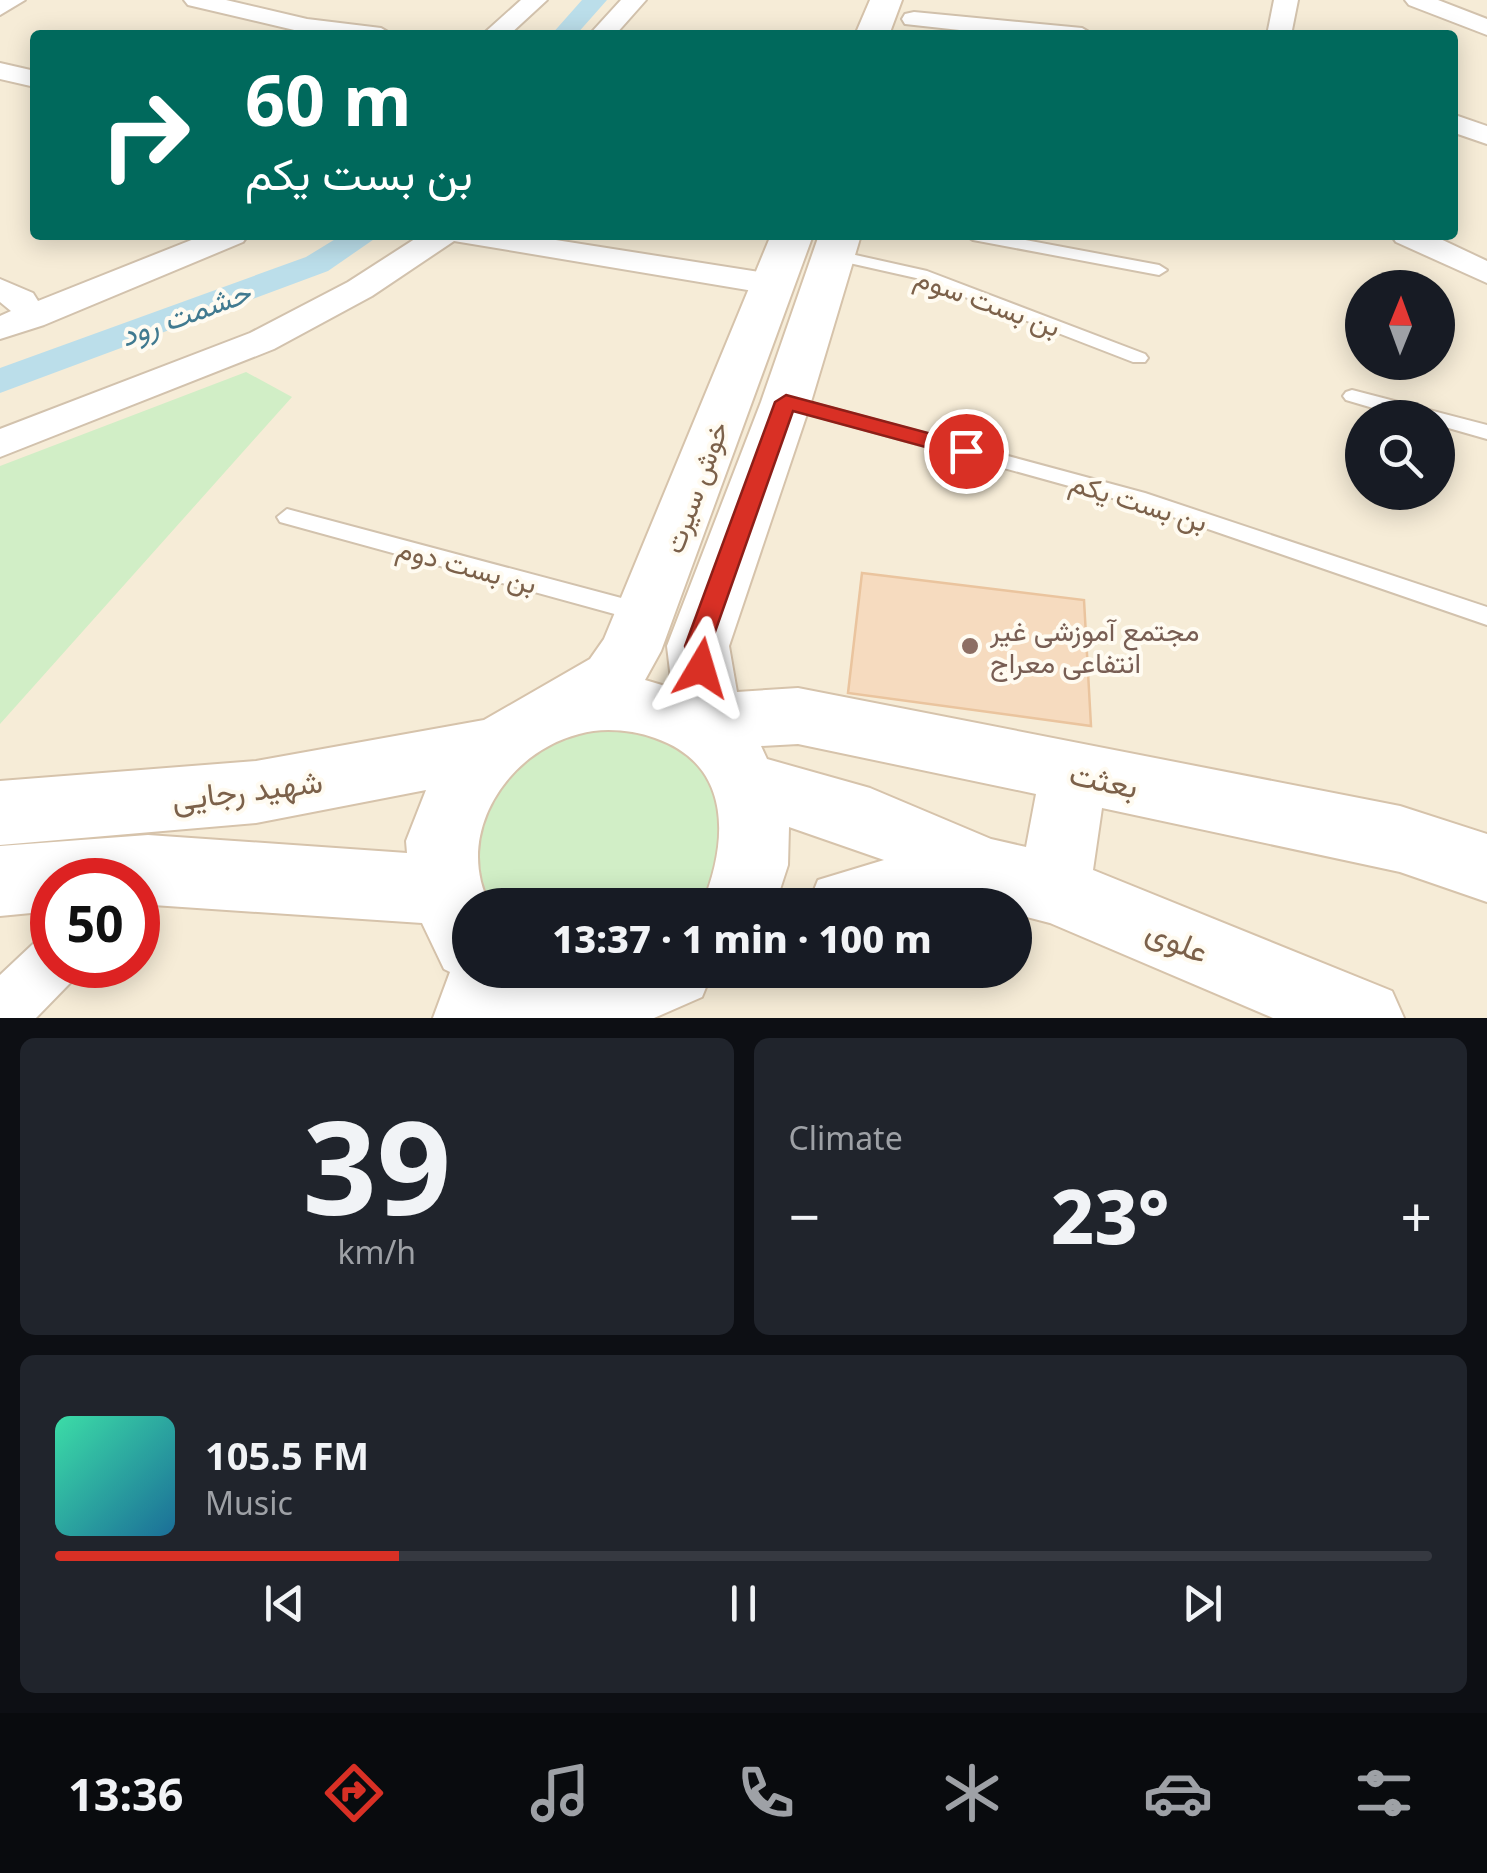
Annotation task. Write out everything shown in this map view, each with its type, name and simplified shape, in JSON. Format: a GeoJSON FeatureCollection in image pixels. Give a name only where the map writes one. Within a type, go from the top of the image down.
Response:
{"type":"FeatureCollection","features":[{"type":"Feature","properties":{"kind":"main road"},"geometry":{"type":"LineString","coordinates":[[880,30],[907,13]]}},
{"type":"Feature","properties":{"kind":"main road","name":"خوش سیرت"},"geometry":{"type":"LineString","coordinates":[[559,710],[612,678],[630,652],[772,284],[821,242]]}},
{"type":"Feature","properties":{"kind":"main road","name":"خوش سیرت"},"geometry":{"type":"LineString","coordinates":[[744,888],[754,858],[756,819],[704,689],[698,646],[786,402],[821,242]]}},
{"type":"Feature","properties":{"kind":"main road"},"geometry":{"type":"LineString","coordinates":[[710,449],[732,460],[764,461]]}},
{"type":"Feature","properties":{"kind":"main road"},"geometry":{"type":"LineString","coordinates":[[452,900],[440,851],[449,812],[466,778],[492,748],[524,725],[559,710],[614,702],[669,711],[701,729],[733,758]]}},
{"type":"Feature","properties":{"kind":"main road","name":"بعثت"},"geometry":{"type":"LineString","coordinates":[[733,758],[798,716],[1400,839],[1487,868]]}},
{"type":"Feature","properties":{"kind":"main road","name":"شهید رجایی"},"geometry":{"type":"LineString","coordinates":[[0,813],[256,792],[492,748]]}},
{"type":"Feature","properties":{"kind":"main road","name":"علوی"},"geometry":{"type":"LineString","coordinates":[[733,758],[870,820],[1365,1018]]}},
{"type":"Feature","properties":{"kind":"main road"},"geometry":{"type":"LineString","coordinates":[[969,888],[1021,881],[1074,772]]}},
{"type":"Feature","properties":{"kind":"main road"},"geometry":{"type":"LineString","coordinates":[[160,876],[452,915]]}},
{"type":"Feature","properties":{"kind":"main road"},"geometry":{"type":"LineString","coordinates":[[0,880],[30,879]]}},
{"type":"Feature","properties":{"kind":"main road"},"geometry":{"type":"LineString","coordinates":[[472,1018],[482,988]]}},
{"type":"Feature","properties":{"kind":"main road"},"geometry":{"type":"LineString","coordinates":[[530,988],[572,1007],[636,988]]}},
{"type":"Feature","properties":{"kind":"street"},"geometry":{"type":"LineString","coordinates":[[0,8],[12,0]]}},
{"type":"Feature","properties":{"kind":"street"},"geometry":{"type":"LineString","coordinates":[[196,0],[340,30]]}},
{"type":"Feature","properties":{"kind":"street"},"geometry":{"type":"LineString","coordinates":[[500,30],[536,0]]}},
{"type":"Feature","properties":{"kind":"street"},"geometry":{"type":"LineString","coordinates":[[606,30],[634,0]]}},
{"type":"Feature","properties":{"kind":"street"},"geometry":{"type":"LineString","coordinates":[[1280,30],[1286,0]]}},
{"type":"Feature","properties":{"kind":"street"},"geometry":{"type":"LineString","coordinates":[[1417,0],[1487,28]]}},
{"type":"Feature","properties":{"kind":"street"},"geometry":{"type":"LineString","coordinates":[[907,13],[1042,30]]}},
{"type":"Feature","properties":{"kind":"street"},"geometry":{"type":"LineString","coordinates":[[0,71],[30,78]]}},
{"type":"Feature","properties":{"kind":"street"},"geometry":{"type":"LineString","coordinates":[[1458,124],[1487,136]]}},
{"type":"Feature","properties":{"kind":"street"},"geometry":{"type":"LineString","coordinates":[[0,328],[209,240]]}},
{"type":"Feature","properties":{"kind":"street"},"geometry":{"type":"LineString","coordinates":[[0,444],[262,341],[360,290],[435,240]]}},
{"type":"Feature","properties":{"kind":"street"},"geometry":{"type":"LineString","coordinates":[[496,240],[772,284]]}},
{"type":"Feature","properties":{"kind":"street"},"geometry":{"type":"LineString","coordinates":[[1418,240],[1487,273]]}},
{"type":"Feature","properties":{"kind":"street"},"geometry":{"type":"LineString","coordinates":[[0,289],[21,300],[32,316]]}},
{"type":"Feature","properties":{"kind":"street"},"geometry":{"type":"LineString","coordinates":[[0,1014],[30,985]]}},
{"type":"Feature","properties":{"kind":"lane"},"geometry":{"type":"LineString","coordinates":[[1000,240],[1159,270]]}},
{"type":"Feature","properties":{"kind":"lane","name":"بن بست سوم"},"geometry":{"type":"LineString","coordinates":[[821,242],[922,274],[1140,358]]}},
{"type":"Feature","properties":{"kind":"lane","name":"بن بست یکم"},"geometry":{"type":"LineString","coordinates":[[786,402],[1145,500],[1487,616]]}},
{"type":"Feature","properties":{"kind":"lane"},"geometry":{"type":"LineString","coordinates":[[1455,423],[1487,431]]}},
{"type":"Feature","properties":{"kind":"lane","name":"بن بست دوم"},"geometry":{"type":"LineString","coordinates":[[286,517],[647,614]]}},
{"type":"Feature","properties":{"kind":"shaded area"},"geometry":{"type":"Polygon","coordinates":[[[0,0],[1487,0],[1487,1018],[0,1018],[0,0]]]}},
{"type":"Feature","properties":{"kind":"green space"},"geometry":{"type":"Polygon","coordinates":[[[246,372],[292,397],[0,724],[0,466],[246,372]]]}},
{"type":"Feature","properties":{"kind":"green space"},"geometry":{"type":"Polygon","coordinates":[[[582,723],[657,727],[713,772],[730,844],[711,888],[478,888],[472,875],[485,793],[512,759],[582,723]]]}},
{"type":"Feature","properties":{"kind":"building","name":"مجتمع آموزشی غیر انتفاعی معراج"},"geometry":{"type":"Polygon","coordinates":[[[862,573],[1084,600],[1091,726],[848,693],[862,573]]]}},
{"type":"Feature","properties":{"kind":"waterway","name":"حشمت رود"},"geometry":{"type":"LineString","coordinates":[[568,30],[595,0]]}},
{"type":"Feature","properties":{"kind":"waterway","name":"حشمت رود"},"geometry":{"type":"LineString","coordinates":[[0,381],[317,264],[356,240]]}},
{"type":"Feature","properties":{"kind":"place","name":"مجتمع آموزشی غیر انتفاعی معراج"},"geometry":{"type":"Point","coordinates":[970,646]}},
{"type":"Feature","properties":{"kind":"route"},"geometry":{"type":"LineString","coordinates":[[701,668],[698,646],[786,402],[966,451]]}}]}
